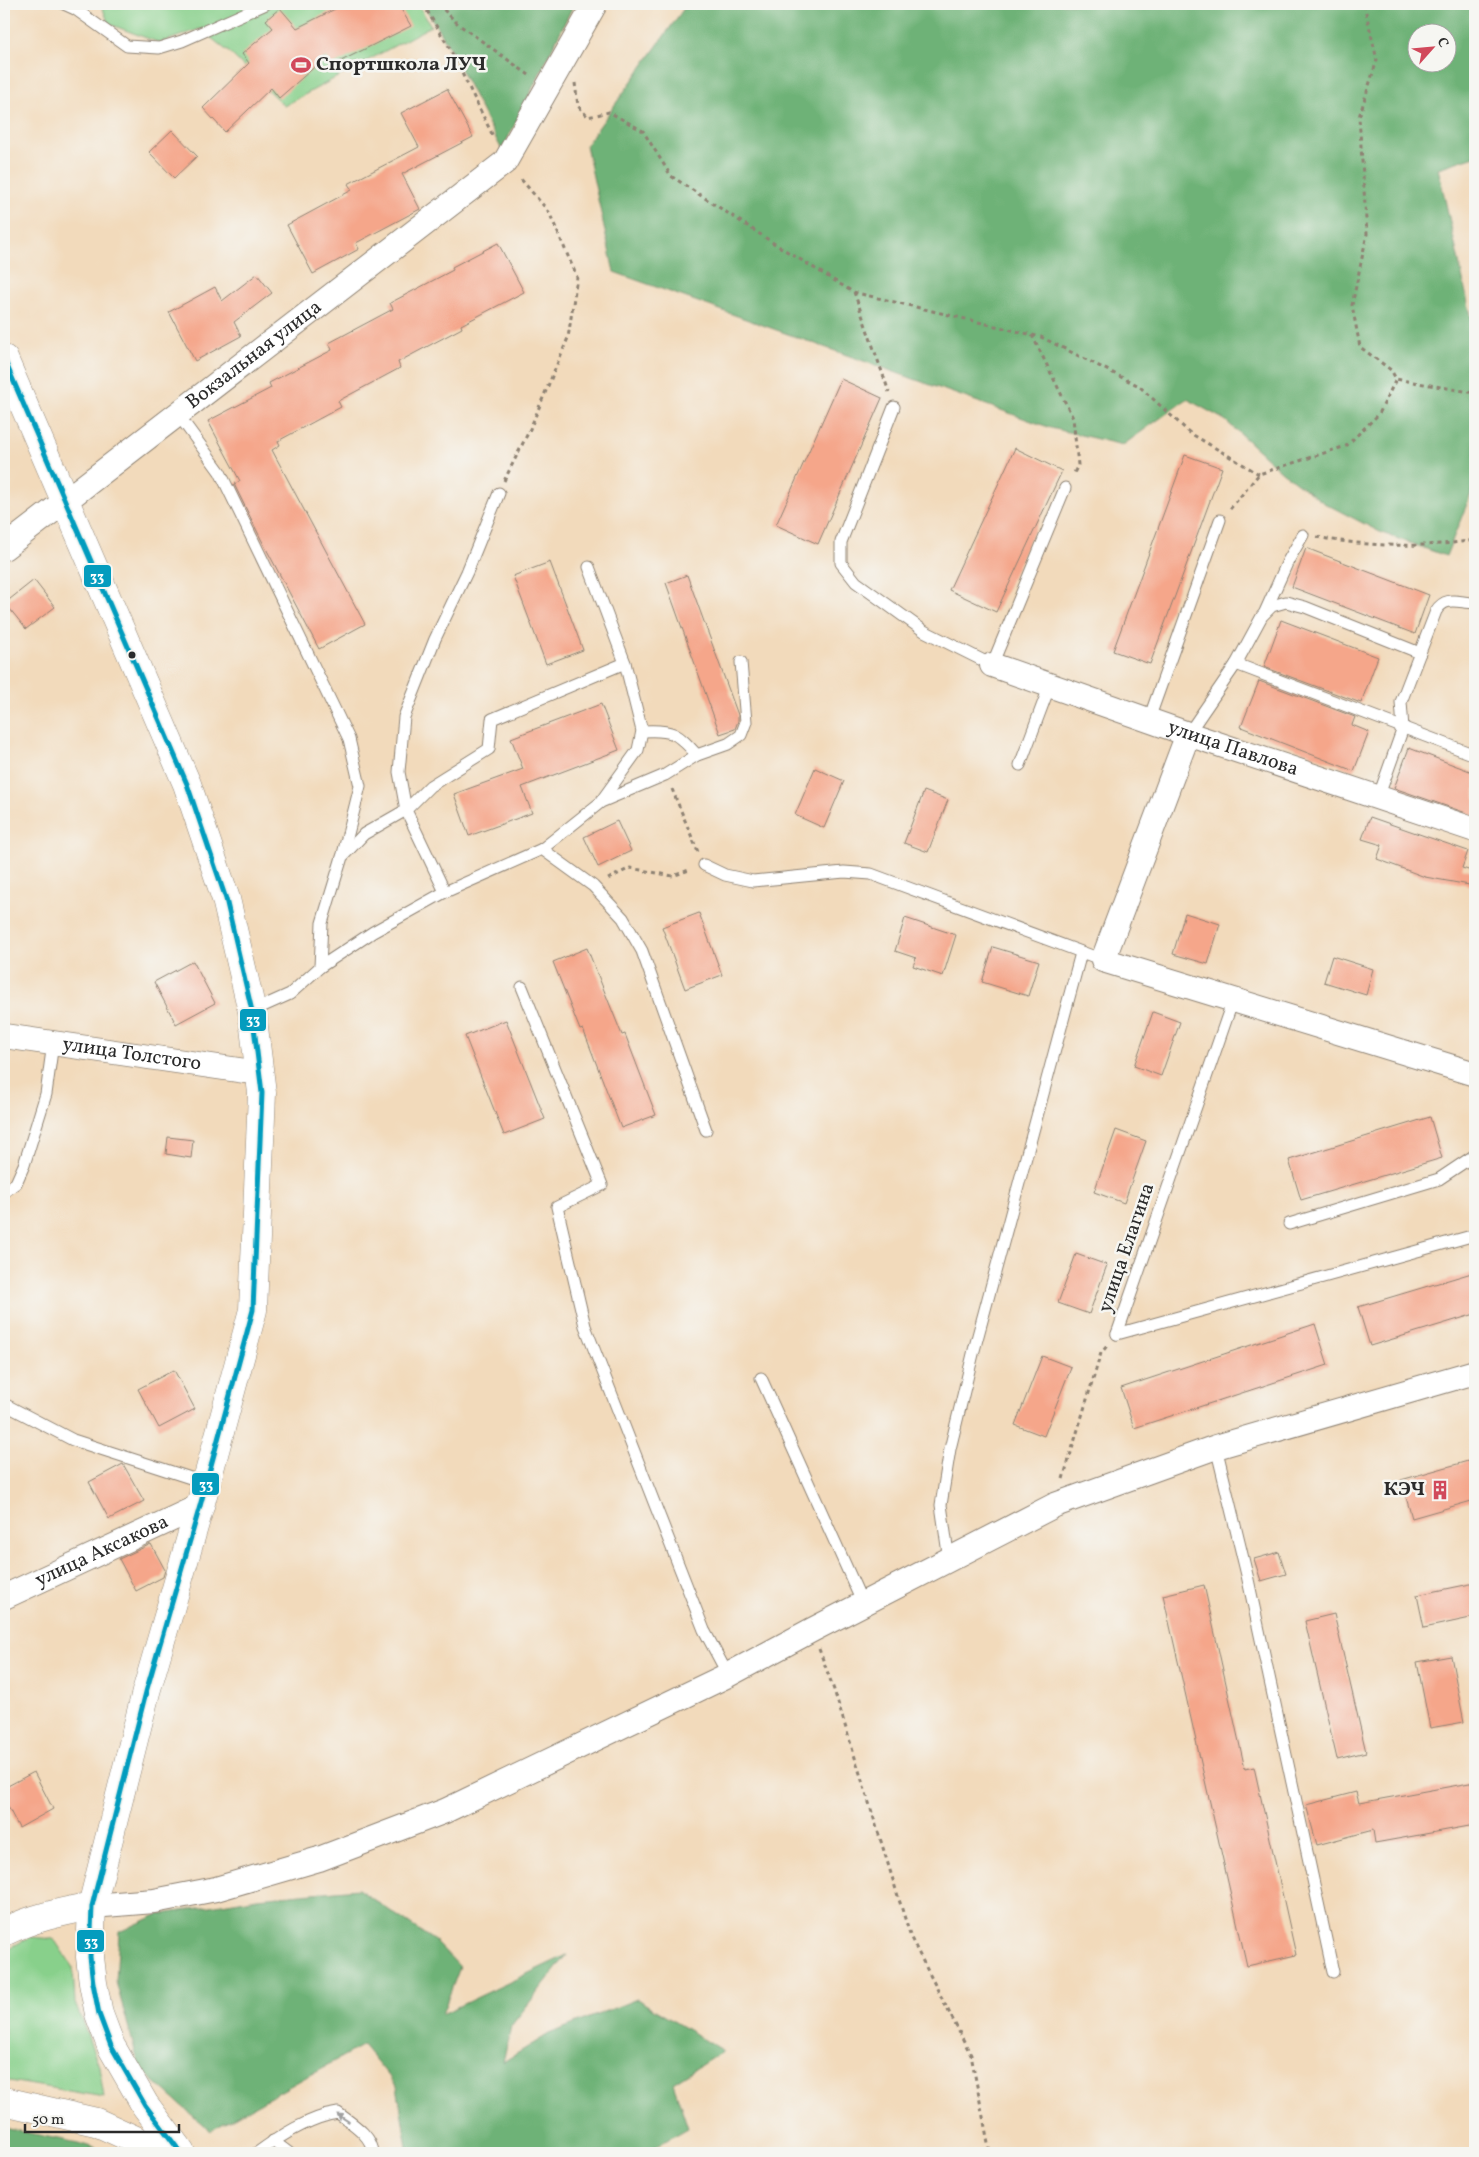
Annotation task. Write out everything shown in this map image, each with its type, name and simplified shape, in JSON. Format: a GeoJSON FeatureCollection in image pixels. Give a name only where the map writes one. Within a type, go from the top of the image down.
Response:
{"type":"FeatureCollection","features":[{"type":"Feature","properties":{"kind":"main road"},"geometry":{"type":"LineString","coordinates":[[4,359],[187,784],[226,900],[252,1011],[262,1093],[253,1310],[146,1692],[92,1906],[90,1957],[99,2014],[111,2046],[145,2105],[181,2153]]}},
{"type":"Feature","properties":{"kind":"main road"},"geometry":{"type":"LineString","coordinates":[[4,1932],[22,1923],[50,1914],[92,1906]]}},
{"type":"Feature","properties":{"kind":"main road"},"geometry":{"type":"LineString","coordinates":[[4,2100],[96,2122],[164,2153]]}},
{"type":"Feature","properties":{"kind":"street"},"geometry":{"type":"LineString","coordinates":[[505,162],[574,44],[595,4]]}},
{"type":"Feature","properties":{"kind":"street","name":"Вокзальная улица"},"geometry":{"type":"LineString","coordinates":[[4,548],[505,162]]}},
{"type":"Feature","properties":{"kind":"street","name":"улица Павлова"},"geometry":{"type":"LineString","coordinates":[[992,666],[1475,830]]}},
{"type":"Feature","properties":{"kind":"street"},"geometry":{"type":"LineString","coordinates":[[1188,734],[1103,960],[1475,1074]]}},
{"type":"Feature","properties":{"kind":"street","name":"улица Толстого"},"geometry":{"type":"LineString","coordinates":[[4,1036],[259,1073]]}},
{"type":"Feature","properties":{"kind":"street"},"geometry":{"type":"LineString","coordinates":[[92,1906],[154,1901],[216,1889],[319,1859],[445,1811],[728,1675],[1055,1505],[1216,1447],[1475,1372]]}},
{"type":"Feature","properties":{"kind":"street","name":"улица Аксакова"},"geometry":{"type":"LineString","coordinates":[[4,1597],[203,1494]]}},
{"type":"Feature","properties":{"kind":"lane"},"geometry":{"type":"LineString","coordinates":[[64,4],[75,9],[127,46],[159,48],[182,41],[266,4]]}},
{"type":"Feature","properties":{"kind":"lane"},"geometry":{"type":"LineString","coordinates":[[894,407],[841,542],[841,563],[856,582],[924,631],[992,666],[1065,488]]}},
{"type":"Feature","properties":{"kind":"lane"},"geometry":{"type":"LineString","coordinates":[[177,413],[220,472],[349,739],[360,786],[342,857],[322,923],[320,967]]}},
{"type":"Feature","properties":{"kind":"lane"},"geometry":{"type":"LineString","coordinates":[[445,892],[406,810],[400,772],[404,717],[499,493]]}},
{"type":"Feature","properties":{"kind":"lane"},"geometry":{"type":"LineString","coordinates":[[1149,719],[1220,520]]}},
{"type":"Feature","properties":{"kind":"lane"},"geometry":{"type":"LineString","coordinates":[[1188,734],[1236,664],[1303,535]]}},
{"type":"Feature","properties":{"kind":"lane"},"geometry":{"type":"LineString","coordinates":[[589,567],[625,662],[642,731],[638,750],[601,802]]}},
{"type":"Feature","properties":{"kind":"lane"},"geometry":{"type":"LineString","coordinates":[[1378,798],[1403,728],[1401,702],[1436,611],[1440,604],[1446,600],[1475,603]]}},
{"type":"Feature","properties":{"kind":"lane"},"geometry":{"type":"LineString","coordinates":[[1264,613],[1272,606],[1286,602],[1305,607],[1420,653]]}},
{"type":"Feature","properties":{"kind":"lane"},"geometry":{"type":"LineString","coordinates":[[342,857],[364,834],[406,810],[430,786],[489,749],[492,719],[625,662]]}},
{"type":"Feature","properties":{"kind":"lane"},"geometry":{"type":"LineString","coordinates":[[252,1011],[290,994],[320,967],[373,932],[445,892],[542,849],[601,802],[666,774],[697,755],[728,744],[741,735],[746,722],[741,662]]}},
{"type":"Feature","properties":{"kind":"lane"},"geometry":{"type":"LineString","coordinates":[[1236,664],[1475,755]]}},
{"type":"Feature","properties":{"kind":"lane"},"geometry":{"type":"LineString","coordinates":[[1020,765],[1050,685]]}},
{"type":"Feature","properties":{"kind":"lane"},"geometry":{"type":"LineString","coordinates":[[642,731],[662,729],[679,735],[697,755]]}},
{"type":"Feature","properties":{"kind":"lane"},"geometry":{"type":"LineString","coordinates":[[542,849],[594,886],[623,918],[642,951],[706,1130]]}},
{"type":"Feature","properties":{"kind":"lane"},"geometry":{"type":"LineString","coordinates":[[704,865],[725,874],[753,881],[844,872],[871,874],[1103,960]]}},
{"type":"Feature","properties":{"kind":"lane"},"geometry":{"type":"LineString","coordinates":[[949,1560],[941,1505],[950,1448],[973,1354],[1081,953]]}},
{"type":"Feature","properties":{"kind":"lane"},"geometry":{"type":"LineString","coordinates":[[522,987],[602,1185],[557,1207],[585,1326],[704,1630],[728,1675]]}},
{"type":"Feature","properties":{"kind":"lane","name":"улица Елагина"},"geometry":{"type":"LineString","coordinates":[[1117,1334],[1233,1000]]}},
{"type":"Feature","properties":{"kind":"lane"},"geometry":{"type":"LineString","coordinates":[[4,1192],[16,1183],[24,1165],[46,1094],[54,1043]]}},
{"type":"Feature","properties":{"kind":"lane"},"geometry":{"type":"LineString","coordinates":[[1289,1224],[1439,1179],[1475,1155]]}},
{"type":"Feature","properties":{"kind":"lane"},"geometry":{"type":"LineString","coordinates":[[1117,1334],[1475,1235]]}},
{"type":"Feature","properties":{"kind":"lane"},"geometry":{"type":"LineString","coordinates":[[761,1378],[863,1604]]}},
{"type":"Feature","properties":{"kind":"lane"},"geometry":{"type":"LineString","coordinates":[[4,1404],[72,1440],[203,1494]]}},
{"type":"Feature","properties":{"kind":"lane"},"geometry":{"type":"LineString","coordinates":[[1216,1447],[1248,1575],[1333,1972]]}},
{"type":"Feature","properties":{"kind":"lane"},"geometry":{"type":"LineString","coordinates":[[257,2153],[273,2141],[324,2115],[338,2113],[359,2128],[373,2146],[373,2153]]}},
{"type":"Feature","properties":{"kind":"lane"},"geometry":{"type":"LineString","coordinates":[[273,2141],[290,2153]]}},
{"type":"Feature","properties":{"kind":"path"},"geometry":{"type":"LineString","coordinates":[[423,4],[450,49],[505,162],[550,212],[577,277],[568,338],[530,430],[499,493]]}},
{"type":"Feature","properties":{"kind":"path"},"geometry":{"type":"LineString","coordinates":[[438,4],[458,24],[534,78],[547,90]]}},
{"type":"Feature","properties":{"kind":"path"},"geometry":{"type":"LineString","coordinates":[[1364,4],[1377,60],[1359,117],[1367,234],[1352,304],[1360,347],[1391,370],[1396,379]]}},
{"type":"Feature","properties":{"kind":"path"},"geometry":{"type":"LineString","coordinates":[[574,44],[578,106],[588,117],[609,112],[642,131],[671,176],[775,244],[853,292],[1041,338],[1139,386],[1190,433],[1259,474]]}},
{"type":"Feature","properties":{"kind":"path"},"geometry":{"type":"LineString","coordinates":[[853,292],[894,407]]}},
{"type":"Feature","properties":{"kind":"path"},"geometry":{"type":"LineString","coordinates":[[1032,335],[1073,418],[1078,465],[1065,488]]}},
{"type":"Feature","properties":{"kind":"path"},"geometry":{"type":"LineString","coordinates":[[1396,379],[1475,393]]}},
{"type":"Feature","properties":{"kind":"path"},"geometry":{"type":"LineString","coordinates":[[1220,520],[1259,474],[1346,446],[1378,414],[1396,379]]}},
{"type":"Feature","properties":{"kind":"path"},"geometry":{"type":"LineString","coordinates":[[1303,535],[1352,543],[1446,545],[1475,540]]}},
{"type":"Feature","properties":{"kind":"path"},"geometry":{"type":"LineString","coordinates":[[594,886],[630,868],[673,876],[704,865],[666,774]]}},
{"type":"Feature","properties":{"kind":"path","name":"улица Елагина"},"geometry":{"type":"LineString","coordinates":[[1055,1505],[1101,1353],[1117,1334]]}},
{"type":"Feature","properties":{"kind":"path"},"geometry":{"type":"LineString","coordinates":[[812,1630],[834,1690],[911,1938],[971,2055],[990,2153]]}},
{"type":"Feature","properties":{"kind":"green space","name":"Спортшкола ЛУЧ"},"geometry":{"type":"Polygon","coordinates":[[[101,4],[418,4],[431,26],[284,106],[230,53],[200,29],[160,43],[109,24],[101,4]]]}},
{"type":"Feature","properties":{"kind":"green space"},"geometry":{"type":"Polygon","coordinates":[[[423,4],[574,4],[502,150],[450,49],[423,4]]]}},
{"type":"Feature","properties":{"kind":"green space"},"geometry":{"type":"Polygon","coordinates":[[[687,4],[1475,4],[1475,156],[1438,168],[1475,334],[1475,484],[1446,556],[1382,533],[1324,503],[1282,472],[1225,420],[1187,399],[1123,445],[1051,428],[614,272],[586,145],[687,4]]]}},
{"type":"Feature","properties":{"kind":"green space"},"geometry":{"type":"Polygon","coordinates":[[[358,1889],[436,1942],[460,1967],[442,2014],[567,1955],[511,2026],[503,2062],[549,2034],[637,1999],[723,2051],[673,2083],[688,2128],[644,2153],[408,2153],[397,2086],[363,2045],[210,2131],[140,2069],[116,1982],[119,1932],[157,1915],[257,1898],[358,1889]]]}},
{"type":"Feature","properties":{"kind":"green space"},"geometry":{"type":"Polygon","coordinates":[[[30,1937],[54,1939],[73,1968],[75,2003],[99,2066],[104,2097],[4,2080],[4,1951],[30,1937]]]}},
{"type":"Feature","properties":{"kind":"green space"},"geometry":{"type":"Polygon","coordinates":[[[4,2128],[78,2143],[111,2153],[4,2153],[4,2128]]]}},
{"type":"Feature","properties":{"kind":"building"},"geometry":{"type":"Polygon","coordinates":[[[345,4],[398,4],[411,26],[331,66],[326,57],[279,98],[271,88],[225,132],[203,108],[249,63],[242,54],[273,28],[266,20],[280,8],[297,28],[345,4]]]}},
{"type":"Feature","properties":{"kind":"building"},"geometry":{"type":"Polygon","coordinates":[[[447,89],[473,137],[402,174],[420,209],[356,243],[359,249],[313,274],[287,225],[352,190],[348,184],[419,147],[401,113],[447,89]]]}},
{"type":"Feature","properties":{"kind":"building"},"geometry":{"type":"Polygon","coordinates":[[[172,130],[197,156],[174,178],[149,152],[172,130]]]}},
{"type":"Feature","properties":{"kind":"building"},"geometry":{"type":"Polygon","coordinates":[[[498,243],[524,292],[461,325],[462,328],[398,362],[400,368],[338,401],[341,407],[278,441],[280,445],[272,450],[365,624],[319,649],[234,484],[240,481],[208,421],[271,388],[269,383],[332,350],[329,343],[393,309],[390,303],[453,270],[452,267],[498,243]]]}},
{"type":"Feature","properties":{"kind":"building"},"geometry":{"type":"Polygon","coordinates":[[[257,274],[272,293],[234,322],[241,336],[195,361],[169,312],[215,287],[222,301],[257,274]]]}},
{"type":"Feature","properties":{"kind":"building"},"geometry":{"type":"Polygon","coordinates":[[[841,379],[882,398],[818,544],[776,525],[841,379]]]}},
{"type":"Feature","properties":{"kind":"building"},"geometry":{"type":"Polygon","coordinates":[[[1015,448],[1062,471],[996,612],[949,590],[1015,448]]]}},
{"type":"Feature","properties":{"kind":"building"},"geometry":{"type":"Polygon","coordinates":[[[1185,455],[1222,468],[1150,664],[1113,651],[1185,455]]]}},
{"type":"Feature","properties":{"kind":"building"},"geometry":{"type":"Polygon","coordinates":[[[1306,548],[1429,595],[1415,634],[1292,587],[1306,548]]]}},
{"type":"Feature","properties":{"kind":"building"},"geometry":{"type":"Polygon","coordinates":[[[550,562],[583,650],[546,664],[513,576],[550,562]]]}},
{"type":"Feature","properties":{"kind":"building"},"geometry":{"type":"Polygon","coordinates":[[[687,575],[738,715],[735,729],[720,734],[666,583],[687,575]]]}},
{"type":"Feature","properties":{"kind":"building"},"geometry":{"type":"Polygon","coordinates":[[[34,580],[55,607],[26,629],[5,603],[34,580]]]}},
{"type":"Feature","properties":{"kind":"building"},"geometry":{"type":"Polygon","coordinates":[[[1281,620],[1378,657],[1361,703],[1264,667],[1281,620]]]}},
{"type":"Feature","properties":{"kind":"building"},"geometry":{"type":"Polygon","coordinates":[[[1259,681],[1355,717],[1352,725],[1369,732],[1354,771],[1241,727],[1259,681]]]}},
{"type":"Feature","properties":{"kind":"building"},"geometry":{"type":"Polygon","coordinates":[[[601,704],[619,750],[522,787],[532,813],[469,836],[454,794],[523,769],[511,738],[601,704]]]}},
{"type":"Feature","properties":{"kind":"building"},"geometry":{"type":"Polygon","coordinates":[[[1409,748],[1475,773],[1475,816],[1394,788],[1409,748]]]}},
{"type":"Feature","properties":{"kind":"building"},"geometry":{"type":"Polygon","coordinates":[[[815,768],[844,781],[824,828],[795,815],[815,768]]]}},
{"type":"Feature","properties":{"kind":"building"},"geometry":{"type":"Polygon","coordinates":[[[924,791],[948,800],[928,852],[904,843],[924,791]]]}},
{"type":"Feature","properties":{"kind":"building"},"geometry":{"type":"Polygon","coordinates":[[[1370,817],[1468,851],[1462,868],[1475,872],[1475,886],[1425,877],[1377,859],[1382,845],[1362,839],[1370,817]]]}},
{"type":"Feature","properties":{"kind":"building"},"geometry":{"type":"Polygon","coordinates":[[[617,821],[631,851],[598,867],[584,837],[617,821]]]}},
{"type":"Feature","properties":{"kind":"building"},"geometry":{"type":"Polygon","coordinates":[[[699,913],[722,975],[685,989],[662,927],[699,913]]]}},
{"type":"Feature","properties":{"kind":"building"},"geometry":{"type":"Polygon","coordinates":[[[1185,913],[1220,924],[1208,964],[1173,954],[1185,913]]]}},
{"type":"Feature","properties":{"kind":"building"},"geometry":{"type":"Polygon","coordinates":[[[905,918],[956,935],[943,976],[913,966],[916,958],[895,951],[905,918]]]}},
{"type":"Feature","properties":{"kind":"building"},"geometry":{"type":"Polygon","coordinates":[[[993,947],[1039,961],[1028,996],[982,982],[993,947]]]}},
{"type":"Feature","properties":{"kind":"building"},"geometry":{"type":"Polygon","coordinates":[[[587,948],[622,1035],[625,1034],[656,1115],[621,1128],[583,1029],[580,1030],[553,962],[587,948]]]}},
{"type":"Feature","properties":{"kind":"building"},"geometry":{"type":"Polygon","coordinates":[[[1332,956],[1373,969],[1366,995],[1324,982],[1332,956]]]}},
{"type":"Feature","properties":{"kind":"building"},"geometry":{"type":"Polygon","coordinates":[[[193,961],[215,1003],[176,1024],[154,982],[193,961]]]}},
{"type":"Feature","properties":{"kind":"building"},"geometry":{"type":"Polygon","coordinates":[[[1153,1012],[1180,1022],[1161,1076],[1134,1066],[1153,1012]]]}},
{"type":"Feature","properties":{"kind":"building"},"geometry":{"type":"Polygon","coordinates":[[[506,1020],[545,1119],[504,1135],[465,1036],[506,1020]]]}},
{"type":"Feature","properties":{"kind":"building"},"geometry":{"type":"Polygon","coordinates":[[[1430,1117],[1442,1158],[1301,1200],[1289,1160],[1430,1117]]]}},
{"type":"Feature","properties":{"kind":"building"},"geometry":{"type":"Polygon","coordinates":[[[1116,1130],[1146,1141],[1124,1203],[1094,1192],[1116,1130]]]}},
{"type":"Feature","properties":{"kind":"building"},"geometry":{"type":"Polygon","coordinates":[[[168,1137],[193,1140],[191,1158],[166,1154],[168,1137]]]}},
{"type":"Feature","properties":{"kind":"building"},"geometry":{"type":"Polygon","coordinates":[[[1076,1254],[1107,1265],[1089,1314],[1058,1303],[1076,1254]]]}},
{"type":"Feature","properties":{"kind":"building"},"geometry":{"type":"Polygon","coordinates":[[[1475,1272],[1475,1314],[1370,1346],[1358,1307],[1475,1272]]]}},
{"type":"Feature","properties":{"kind":"building"},"geometry":{"type":"Polygon","coordinates":[[[1315,1324],[1328,1365],[1134,1428],[1121,1388],[1315,1324]]]}},
{"type":"Feature","properties":{"kind":"building"},"geometry":{"type":"Polygon","coordinates":[[[1042,1356],[1071,1367],[1044,1436],[1015,1425],[1042,1356]]]}},
{"type":"Feature","properties":{"kind":"building"},"geometry":{"type":"Polygon","coordinates":[[[174,1370],[195,1409],[159,1428],[138,1389],[174,1370]]]}},
{"type":"Feature","properties":{"kind":"building","name":"КЭЧ"},"geometry":{"type":"Polygon","coordinates":[[[1475,1459],[1475,1500],[1412,1518],[1401,1480],[1475,1459]]]}},
{"type":"Feature","properties":{"kind":"building"},"geometry":{"type":"Polygon","coordinates":[[[123,1464],[144,1501],[109,1519],[89,1482],[123,1464]]]}},
{"type":"Feature","properties":{"kind":"building"},"geometry":{"type":"Polygon","coordinates":[[[151,1544],[165,1570],[163,1577],[136,1591],[119,1559],[151,1544]]]}},
{"type":"Feature","properties":{"kind":"building"},"geometry":{"type":"Polygon","coordinates":[[[1279,1552],[1286,1574],[1261,1581],[1254,1559],[1279,1552]]]}},
{"type":"Feature","properties":{"kind":"building"},"geometry":{"type":"Polygon","coordinates":[[[1475,1583],[1475,1617],[1424,1628],[1417,1595],[1475,1583]]]}},
{"type":"Feature","properties":{"kind":"building"},"geometry":{"type":"Polygon","coordinates":[[[1204,1585],[1245,1769],[1254,1767],[1296,1955],[1247,1966],[1163,1595],[1204,1585]]]}},
{"type":"Feature","properties":{"kind":"building"},"geometry":{"type":"Polygon","coordinates":[[[1334,1614],[1366,1752],[1337,1759],[1305,1621],[1334,1614]]]}},
{"type":"Feature","properties":{"kind":"building"},"geometry":{"type":"Polygon","coordinates":[[[1451,1656],[1464,1722],[1430,1728],[1417,1662],[1451,1656]]]}},
{"type":"Feature","properties":{"kind":"building"},"geometry":{"type":"Polygon","coordinates":[[[34,1772],[53,1809],[19,1828],[4,1799],[4,1788],[34,1772]]]}},
{"type":"Feature","properties":{"kind":"building"},"geometry":{"type":"Polygon","coordinates":[[[1475,1782],[1475,1825],[1375,1843],[1373,1830],[1317,1845],[1306,1805],[1356,1792],[1359,1803],[1475,1782]]]}},
{"type":"Feature","properties":{"kind":"transit line","name":"33"},"geometry":{"type":"LineString","coordinates":[[4,359],[187,784],[226,899],[252,1011],[262,1093],[253,1310],[200,1506],[146,1692],[92,1906],[90,1957],[99,2014],[111,2046],[145,2105],[181,2153]]}},
{"type":"Feature","properties":{"kind":"place","name":"Спортшкола ЛУЧ"},"geometry":{"type":"Point","coordinates":[301,65]}},
{"type":"Feature","properties":{"kind":"place","name":"КЭЧ"},"geometry":{"type":"Point","coordinates":[1440,1490]}}]}
